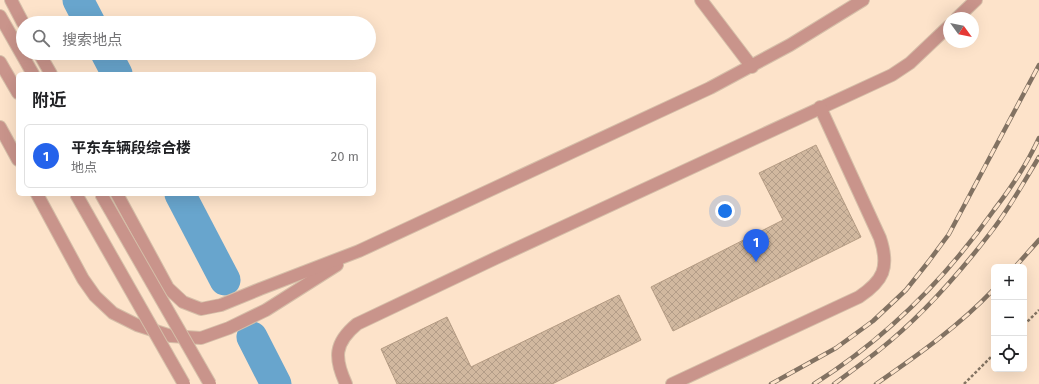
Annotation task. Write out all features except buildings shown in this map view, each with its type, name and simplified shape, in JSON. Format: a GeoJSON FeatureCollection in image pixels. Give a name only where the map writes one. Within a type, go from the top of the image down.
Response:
{"type":"FeatureCollection","features":[{"type":"Feature","properties":{"kind":"street"},"geometry":{"type":"LineString","coordinates":[[11,0],[19,16]]}},
{"type":"Feature","properties":{"kind":"street"},"geometry":{"type":"LineString","coordinates":[[701,0],[752,66]]}},
{"type":"Feature","properties":{"kind":"street"},"geometry":{"type":"LineString","coordinates":[[118,196],[168,288],[183,302],[201,309],[221,305],[359,251],[710,88],[752,66],[863,0]]}},
{"type":"Feature","properties":{"kind":"street"},"geometry":{"type":"LineString","coordinates":[[963,12],[976,0]]}},
{"type":"Feature","properties":{"kind":"street"},"geometry":{"type":"LineString","coordinates":[[0,16],[16,45]]}},
{"type":"Feature","properties":{"kind":"street"},"geometry":{"type":"LineString","coordinates":[[346,384],[338,364],[338,353],[347,332],[357,324],[489,261],[892,75],[918,56],[943,32]]}},
{"type":"Feature","properties":{"kind":"street"},"geometry":{"type":"LineString","coordinates":[[25,60],[32,72]]}},
{"type":"Feature","properties":{"kind":"street"},"geometry":{"type":"LineString","coordinates":[[43,60],[50,72]]}},
{"type":"Feature","properties":{"kind":"street"},"geometry":{"type":"LineString","coordinates":[[0,62],[16,90]]}},
{"type":"Feature","properties":{"kind":"street"},"geometry":{"type":"LineString","coordinates":[[672,384],[859,297],[876,284],[882,276],[884,260],[883,247],[880,238],[820,107]]}},
{"type":"Feature","properties":{"kind":"street"},"geometry":{"type":"LineString","coordinates":[[0,127],[16,156]]}},
{"type":"Feature","properties":{"kind":"street"},"geometry":{"type":"LineString","coordinates":[[38,196],[83,279],[94,296],[113,313],[137,325],[171,336],[201,338],[229,328],[266,310],[359,251]]}},
{"type":"Feature","properties":{"kind":"street"},"geometry":{"type":"LineString","coordinates":[[77,196],[184,384]]}},
{"type":"Feature","properties":{"kind":"street"},"geometry":{"type":"LineString","coordinates":[[102,196],[210,384]]}},
{"type":"Feature","properties":{"kind":"path"},"geometry":{"type":"LineString","coordinates":[[1027,321],[1039,310]]}},
{"type":"Feature","properties":{"kind":"path"},"geometry":{"type":"LineString","coordinates":[[964,384],[991,357]]}},
{"type":"Feature","properties":{"kind":"waterway"},"geometry":{"type":"LineString","coordinates":[[78,0],[86,16]]}},
{"type":"Feature","properties":{"kind":"waterway"},"geometry":{"type":"LineString","coordinates":[[110,60],[116,72]]}},
{"type":"Feature","properties":{"kind":"waterway"},"geometry":{"type":"LineString","coordinates":[[181,196],[225,280]]}},
{"type":"Feature","properties":{"kind":"waterway"},"geometry":{"type":"LineString","coordinates":[[252,337],[276,384]]}},
{"type":"Feature","properties":{"kind":"railway"},"geometry":{"type":"LineString","coordinates":[[771,384],[836,348],[873,321],[906,290],[949,234],[1039,65]]}},
{"type":"Feature","properties":{"kind":"railway"},"geometry":{"type":"LineString","coordinates":[[814,384],[840,366],[889,327],[913,306],[935,283],[956,260],[1007,193],[1039,138]]}},
{"type":"Feature","properties":{"kind":"railway"},"geometry":{"type":"LineString","coordinates":[[834,384],[894,338],[924,310],[952,280],[998,223],[1039,157]]}},
{"type":"Feature","properties":{"kind":"railway"},"geometry":{"type":"LineString","coordinates":[[1018,264],[1039,240]]}},
{"type":"Feature","properties":{"kind":"railway"},"geometry":{"type":"LineString","coordinates":[[876,384],[923,351],[952,328],[991,292]]}},
{"type":"Feature","properties":{"kind":"place","name":"平东车辆段综合楼"},"geometry":{"type":"Point","coordinates":[756,262]}}]}
